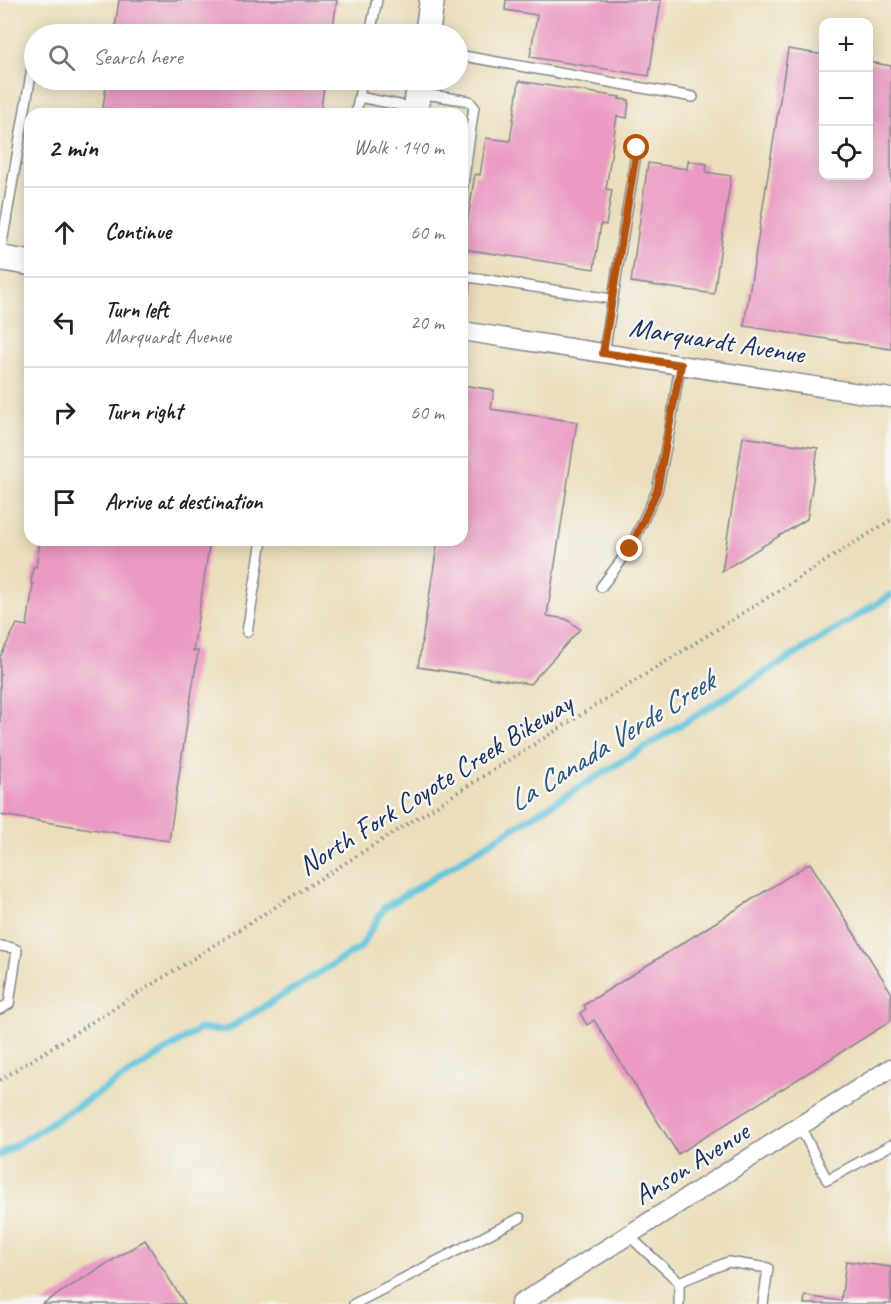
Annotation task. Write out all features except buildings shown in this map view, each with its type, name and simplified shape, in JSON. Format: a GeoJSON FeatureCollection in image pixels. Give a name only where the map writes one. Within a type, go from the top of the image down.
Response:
{"type":"FeatureCollection","features":[{"type":"Feature","properties":{"kind":"street"},"geometry":{"type":"LineString","coordinates":[[428,24],[432,0]]}},
{"type":"Feature","properties":{"kind":"street"},"geometry":{"type":"LineString","coordinates":[[0,257],[24,262]]}},
{"type":"Feature","properties":{"kind":"street","name":"Marquardt Avenue"},"geometry":{"type":"LineString","coordinates":[[468,332],[891,398]]}},
{"type":"Feature","properties":{"kind":"street","name":"Anson Avenue"},"geometry":{"type":"LineString","coordinates":[[520,1304],[891,1068]]}},
{"type":"Feature","properties":{"kind":"lane"},"geometry":{"type":"LineString","coordinates":[[372,24],[377,0]]}},
{"type":"Feature","properties":{"kind":"lane"},"geometry":{"type":"LineString","coordinates":[[468,57],[693,96]]}},
{"type":"Feature","properties":{"kind":"lane"},"geometry":{"type":"LineString","coordinates":[[25,108],[28,90]]}},
{"type":"Feature","properties":{"kind":"lane"},"geometry":{"type":"LineString","coordinates":[[357,108],[360,90]]}},
{"type":"Feature","properties":{"kind":"lane"},"geometry":{"type":"LineString","coordinates":[[359,97],[469,101],[474,106],[468,148]]}},
{"type":"Feature","properties":{"kind":"lane"},"geometry":{"type":"LineString","coordinates":[[0,257],[24,116]]}},
{"type":"Feature","properties":{"kind":"lane"},"geometry":{"type":"LineString","coordinates":[[603,353],[637,148]]}},
{"type":"Feature","properties":{"kind":"lane"},"geometry":{"type":"LineString","coordinates":[[468,277],[612,299]]}},
{"type":"Feature","properties":{"kind":"lane"},"geometry":{"type":"LineString","coordinates":[[601,587],[630,549],[657,491],[681,365]]}},
{"type":"Feature","properties":{"kind":"lane"},"geometry":{"type":"LineString","coordinates":[[247,632],[261,546]]}},
{"type":"Feature","properties":{"kind":"lane"},"geometry":{"type":"LineString","coordinates":[[0,946],[16,950],[9,1004],[0,1009]]}},
{"type":"Feature","properties":{"kind":"lane"},"geometry":{"type":"LineString","coordinates":[[800,1126],[827,1180],[891,1145]]}},
{"type":"Feature","properties":{"kind":"lane"},"geometry":{"type":"LineString","coordinates":[[354,1304],[520,1218]]}},
{"type":"Feature","properties":{"kind":"lane"},"geometry":{"type":"LineString","coordinates":[[628,1235],[679,1282],[679,1304]]}},
{"type":"Feature","properties":{"kind":"lane"},"geometry":{"type":"LineString","coordinates":[[679,1282],[728,1262],[768,1268],[763,1304]]}},
{"type":"Feature","properties":{"kind":"path","name":"North Fork Coyote Creek Bikeway"},"geometry":{"type":"LineString","coordinates":[[0,1080],[891,520]]}},
{"type":"Feature","properties":{"kind":"waterway","name":"La Canada Verde Creek"},"geometry":{"type":"LineString","coordinates":[[0,1155],[200,1029],[226,1030],[361,947],[384,908],[891,595]]}},
{"type":"Feature","properties":{"kind":"route"},"geometry":{"type":"LineString","coordinates":[[630,549],[657,491],[681,365],[603,353],[637,148]]}}]}
